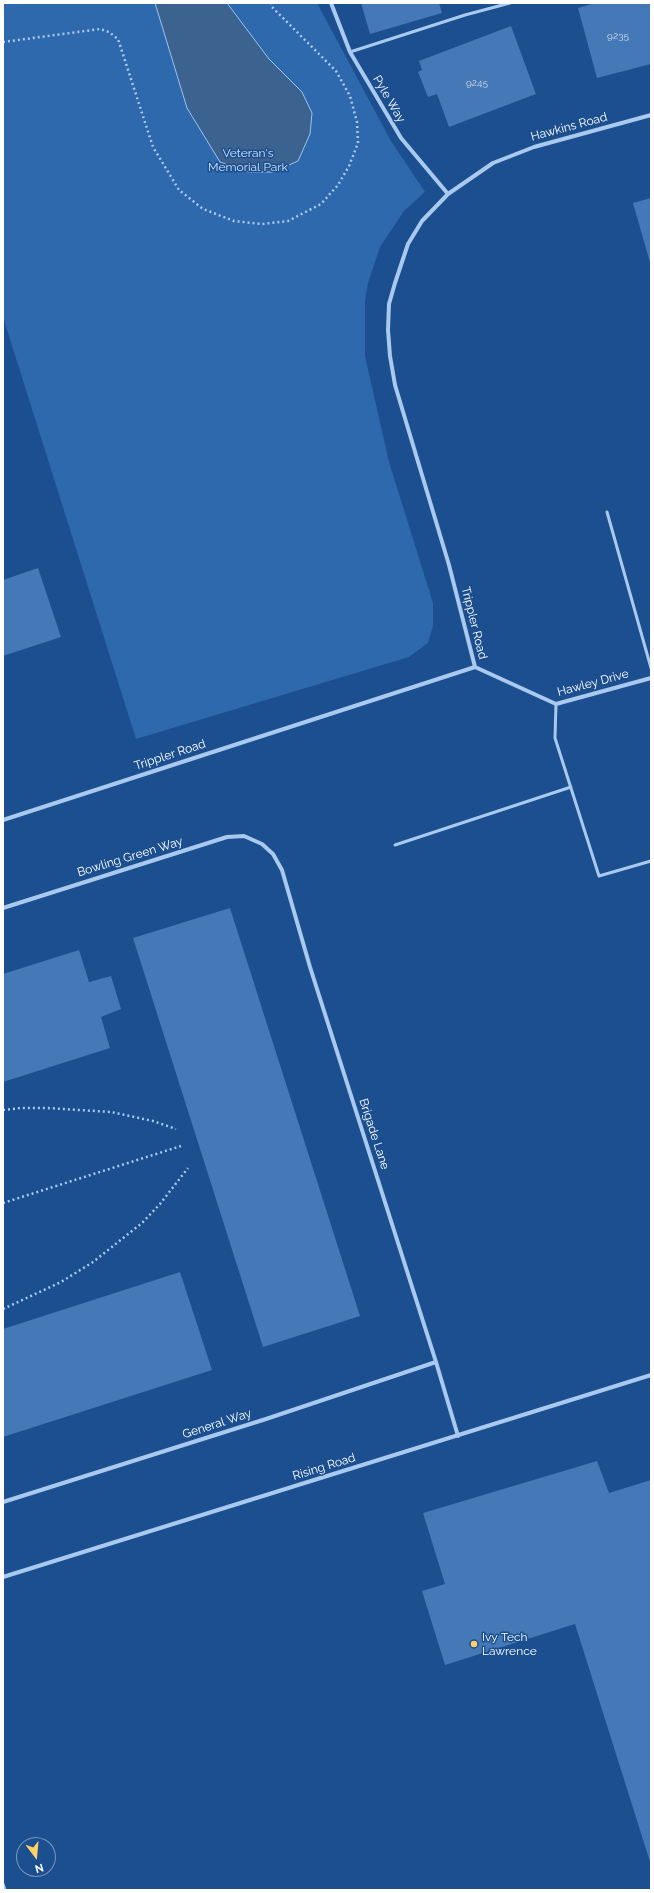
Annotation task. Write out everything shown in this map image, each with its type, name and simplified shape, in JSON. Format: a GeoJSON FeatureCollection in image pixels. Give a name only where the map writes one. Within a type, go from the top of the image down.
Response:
{"type":"FeatureCollection","features":[{"type":"Feature","properties":{"kind":"street","name":"Pyle Way"},"geometry":{"type":"LineString","coordinates":[[331,3],[350,52],[401,138],[448,194]]}},
{"type":"Feature","properties":{"kind":"street","name":"Hawkins Road"},"geometry":{"type":"LineString","coordinates":[[493,163],[534,147],[651,115]]}},
{"type":"Feature","properties":{"kind":"street","name":"Trippler Road"},"geometry":{"type":"LineString","coordinates":[[3,820],[476,667],[449,565],[396,385],[390,356],[388,330],[389,304],[408,244],[422,221],[448,194],[493,163]]}},
{"type":"Feature","properties":{"kind":"street","name":"Hawley Drive"},"geometry":{"type":"LineString","coordinates":[[476,667],[556,704],[651,678]]}},
{"type":"Feature","properties":{"kind":"street","name":"Bowling Green Way"},"geometry":{"type":"LineString","coordinates":[[3,908],[227,837],[244,836],[262,844]]}},
{"type":"Feature","properties":{"kind":"street","name":"Brigade Lane"},"geometry":{"type":"LineString","coordinates":[[262,844],[276,858],[282,870],[310,967],[436,1362],[458,1436]]}},
{"type":"Feature","properties":{"kind":"street","name":"General Way"},"geometry":{"type":"LineString","coordinates":[[3,1502],[266,1419],[436,1362]]}},
{"type":"Feature","properties":{"kind":"street","name":"Rising Road"},"geometry":{"type":"LineString","coordinates":[[3,1577],[651,1375]]}},
{"type":"Feature","properties":{"kind":"lane"},"geometry":{"type":"LineString","coordinates":[[350,52],[465,15],[510,3]]}},
{"type":"Feature","properties":{"kind":"lane"},"geometry":{"type":"LineString","coordinates":[[608,512],[651,668]]}},
{"type":"Feature","properties":{"kind":"lane"},"geometry":{"type":"LineString","coordinates":[[556,704],[555,738],[599,876],[651,861]]}},
{"type":"Feature","properties":{"kind":"lane"},"geometry":{"type":"LineString","coordinates":[[395,844],[571,787]]}},
{"type":"Feature","properties":{"kind":"lane"},"geometry":{"type":"LineString","coordinates":[[3,1884],[5,1890]]}},
{"type":"Feature","properties":{"kind":"path"},"geometry":{"type":"LineString","coordinates":[[3,42],[100,29],[109,32],[118,39],[153,147],[179,190],[203,209],[234,221],[262,224],[288,221],[321,204],[338,185],[350,166],[358,143],[357,122],[350,96],[336,71],[272,7],[271,3]]}},
{"type":"Feature","properties":{"kind":"path"},"geometry":{"type":"LineString","coordinates":[[3,1110],[20,1108],[47,1108],[111,1112],[153,1121],[176,1129]]}},
{"type":"Feature","properties":{"kind":"path"},"geometry":{"type":"LineString","coordinates":[[3,1203],[181,1146]]}},
{"type":"Feature","properties":{"kind":"path"},"geometry":{"type":"LineString","coordinates":[[3,1309],[61,1282],[93,1262],[142,1223],[160,1204],[188,1168]]}},
{"type":"Feature","properties":{"kind":"green space","name":"Veteran's Memorial Park"},"geometry":{"type":"Polygon","coordinates":[[[3,3],[317,3],[391,141],[425,192],[404,211],[380,247],[368,283],[365,301],[365,356],[389,462],[433,603],[433,626],[428,643],[409,657],[136,739],[3,317],[3,3]]]}},
{"type":"Feature","properties":{"kind":"shaded area"},"geometry":{"type":"Polygon","coordinates":[[[155,3],[227,3],[269,59],[302,92],[312,113],[310,134],[298,161],[273,172],[248,172],[220,162],[187,108],[155,3]]]}},
{"type":"Feature","properties":{"kind":"building"},"geometry":{"type":"Polygon","coordinates":[[[361,3],[439,3],[442,13],[370,34],[361,3]]]}},
{"type":"Feature","properties":{"kind":"building"},"geometry":{"type":"Polygon","coordinates":[[[595,3],[651,3],[651,64],[597,78],[578,8],[595,3]]]}},
{"type":"Feature","properties":{"kind":"building"},"geometry":{"type":"Polygon","coordinates":[[[511,26],[536,94],[449,127],[437,94],[428,97],[418,72],[422,70],[419,61],[511,26]]]}},
{"type":"Feature","properties":{"kind":"building"},"geometry":{"type":"Polygon","coordinates":[[[651,198],[651,266],[633,203],[651,198]]]}},
{"type":"Feature","properties":{"kind":"building"},"geometry":{"type":"Polygon","coordinates":[[[38,568],[61,637],[3,656],[3,580],[38,568]]]}},
{"type":"Feature","properties":{"kind":"building"},"geometry":{"type":"Polygon","coordinates":[[[230,908],[360,1316],[263,1347],[133,938],[230,908]]]}},
{"type":"Feature","properties":{"kind":"building"},"geometry":{"type":"Polygon","coordinates":[[[79,950],[89,982],[111,976],[121,1009],[101,1017],[110,1048],[3,1082],[3,974],[79,950]]]}},
{"type":"Feature","properties":{"kind":"building"},"geometry":{"type":"Polygon","coordinates":[[[180,1272],[212,1370],[3,1437],[3,1329],[180,1272]]]}},
{"type":"Feature","properties":{"kind":"building","name":"Ivy Tech Lawrence"},"geometry":{"type":"Polygon","coordinates":[[[597,1461],[609,1493],[651,1480],[651,1865],[575,1624],[445,1665],[422,1591],[445,1584],[423,1513],[597,1461]]]}},
{"type":"Feature","properties":{"kind":"place","name":"Ivy Tech Lawrence"},"geometry":{"type":"Point","coordinates":[474,1644]}}]}
